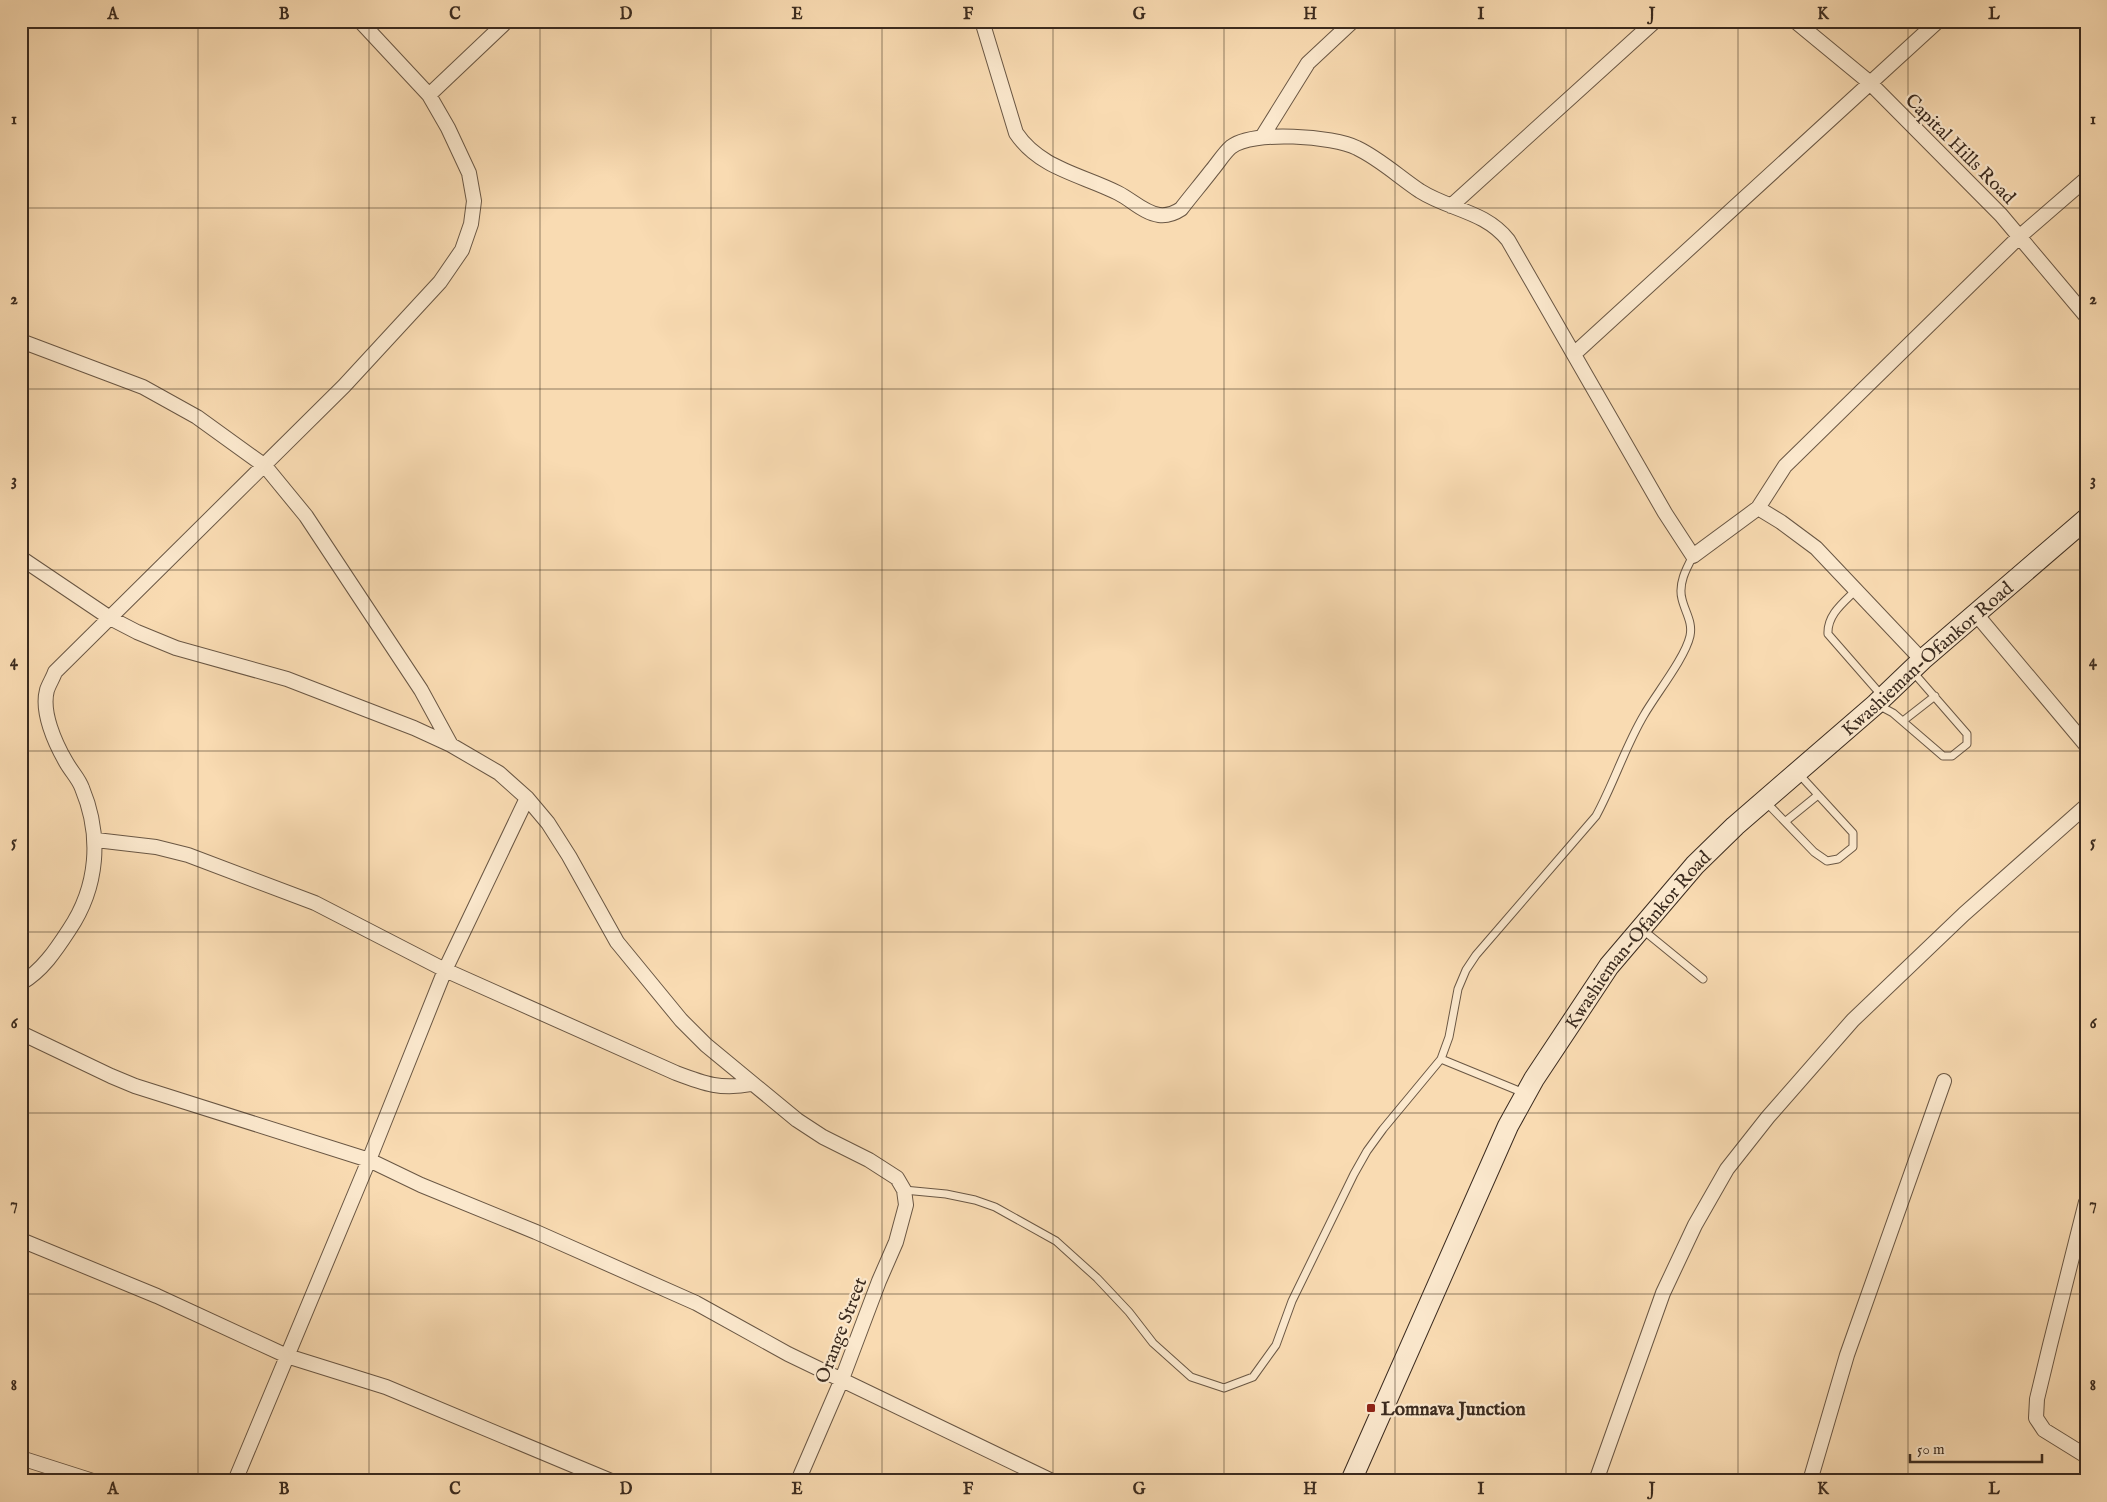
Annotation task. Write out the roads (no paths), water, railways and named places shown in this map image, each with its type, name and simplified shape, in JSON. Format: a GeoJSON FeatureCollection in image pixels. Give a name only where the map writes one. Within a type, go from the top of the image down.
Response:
{"type":"FeatureCollection","features":[{"type":"Feature","properties":{"kind":"main road","name":"Kwashieman-Ofankor Road"},"geometry":{"type":"LineString","coordinates":[[1351,1481],[1508,1126],[1526,1094],[1609,966],[1695,865],[1879,701],[1916,664],[2086,519]]}},
{"type":"Feature","properties":{"kind":"street"},"geometry":{"type":"LineString","coordinates":[[21,983],[32,976],[45,962],[75,922],[89,892],[96,840],[82,786],[66,762],[52,732],[47,713],[47,691],[55,672],[344,386],[440,282],[462,250],[471,224],[474,201],[468,173],[448,128],[429,95],[360,21]]}},
{"type":"Feature","properties":{"kind":"street"},"geometry":{"type":"LineString","coordinates":[[429,95],[507,21]]}},
{"type":"Feature","properties":{"kind":"street"},"geometry":{"type":"LineString","coordinates":[[982,21],[1016,133],[1023,144],[1053,166],[1119,194],[1150,212],[1160,215],[1176,212],[1232,146],[1246,139],[1262,137],[1309,138],[1332,140],[1356,147],[1374,157],[1420,191],[1492,223],[1508,240],[1665,513],[1693,556],[1758,508],[1785,466],[2020,237],[2086,179]]}},
{"type":"Feature","properties":{"kind":"street"},"geometry":{"type":"LineString","coordinates":[[1262,137],[1308,63],[1353,21]]}},
{"type":"Feature","properties":{"kind":"street"},"geometry":{"type":"LineString","coordinates":[[1451,206],[1655,21]]}},
{"type":"Feature","properties":{"kind":"street","name":"Capital Hills Road"},"geometry":{"type":"LineString","coordinates":[[1795,21],[1869,82],[2001,215],[2086,316]]}},
{"type":"Feature","properties":{"kind":"street"},"geometry":{"type":"LineString","coordinates":[[1574,354],[1869,82],[1938,21]]}},
{"type":"Feature","properties":{"kind":"street"},"geometry":{"type":"LineString","coordinates":[[21,341],[143,388],[197,417],[265,466],[306,516],[421,690],[451,745]]}},
{"type":"Feature","properties":{"kind":"street"},"geometry":{"type":"LineString","coordinates":[[1758,508],[1781,522],[1816,548],[1856,590],[1916,664]]}},
{"type":"Feature","properties":{"kind":"street"},"geometry":{"type":"LineString","coordinates":[[21,558],[110,618],[136,632],[176,648],[287,679],[414,728],[451,745],[499,772],[527,798],[548,823],[623,948],[681,1020],[706,1045],[797,1120],[823,1138],[887,1171],[896,1178],[904,1190]]}},
{"type":"Feature","properties":{"kind":"street"},"geometry":{"type":"LineString","coordinates":[[1976,614],[2086,745]]}},
{"type":"Feature","properties":{"kind":"street"},"geometry":{"type":"LineString","coordinates":[[235,1481],[369,1160],[445,970],[527,798]]}},
{"type":"Feature","properties":{"kind":"street"},"geometry":{"type":"LineString","coordinates":[[1596,1481],[1663,1293],[1695,1225],[1727,1169],[1768,1117],[1853,1020],[1964,914],[2086,806]]}},
{"type":"Feature","properties":{"kind":"street"},"geometry":{"type":"LineString","coordinates":[[96,840],[156,846],[188,855],[332,910],[445,970],[705,1084],[735,1087],[752,1084]]}},
{"type":"Feature","properties":{"kind":"street"},"geometry":{"type":"LineString","coordinates":[[21,1033],[135,1086],[369,1160],[536,1232],[696,1303],[788,1354],[1052,1481]]}},
{"type":"Feature","properties":{"kind":"street"},"geometry":{"type":"LineString","coordinates":[[1810,1481],[1847,1355],[1944,1081]]}},
{"type":"Feature","properties":{"kind":"street","name":"Orange Street"},"geometry":{"type":"LineString","coordinates":[[798,1481],[842,1379],[901,1228],[906,1205],[904,1190]]}},
{"type":"Feature","properties":{"kind":"street"},"geometry":{"type":"LineString","coordinates":[[2086,1202],[2080,1248],[2050,1344],[2037,1400],[2036,1418],[2044,1430],[2086,1456]]}},
{"type":"Feature","properties":{"kind":"street"},"geometry":{"type":"LineString","coordinates":[[21,1240],[157,1296],[287,1356],[386,1387],[611,1481]]}},
{"type":"Feature","properties":{"kind":"street"},"geometry":{"type":"LineString","coordinates":[[21,1458],[93,1481]]}},
{"type":"Feature","properties":{"kind":"lane"},"geometry":{"type":"LineString","coordinates":[[904,1190],[946,1194],[975,1200],[994,1207],[1056,1241],[1130,1312],[1153,1342],[1191,1377],[1224,1388],[1253,1377],[1276,1344],[1292,1301],[1358,1166],[1382,1129],[1441,1059],[1449,1037],[1458,988],[1466,970],[1476,955],[1596,816],[1643,717],[1677,663],[1690,638],[1692,625],[1682,598],[1682,578],[1693,556]]}},
{"type":"Feature","properties":{"kind":"lane"},"geometry":{"type":"LineString","coordinates":[[1856,590],[1833,614],[1827,624],[1828,634],[1879,701],[1942,756],[1952,756],[1967,744],[1968,734],[1935,696],[1916,664]]}},
{"type":"Feature","properties":{"kind":"lane"},"geometry":{"type":"LineString","coordinates":[[1903,721],[1935,696]]}},
{"type":"Feature","properties":{"kind":"lane"},"geometry":{"type":"LineString","coordinates":[[1765,801],[1814,852],[1827,861],[1838,859],[1853,847],[1853,833],[1798,773]]}},
{"type":"Feature","properties":{"kind":"lane"},"geometry":{"type":"LineString","coordinates":[[1786,822],[1818,795]]}},
{"type":"Feature","properties":{"kind":"lane"},"geometry":{"type":"LineString","coordinates":[[1640,928],[1703,979]]}},
{"type":"Feature","properties":{"kind":"lane"},"geometry":{"type":"LineString","coordinates":[[1441,1059],[1526,1094]]}},
{"type":"Feature","properties":{"kind":"place","name":"Lomnava Junction"},"geometry":{"type":"Point","coordinates":[1371,1408]}}]}
